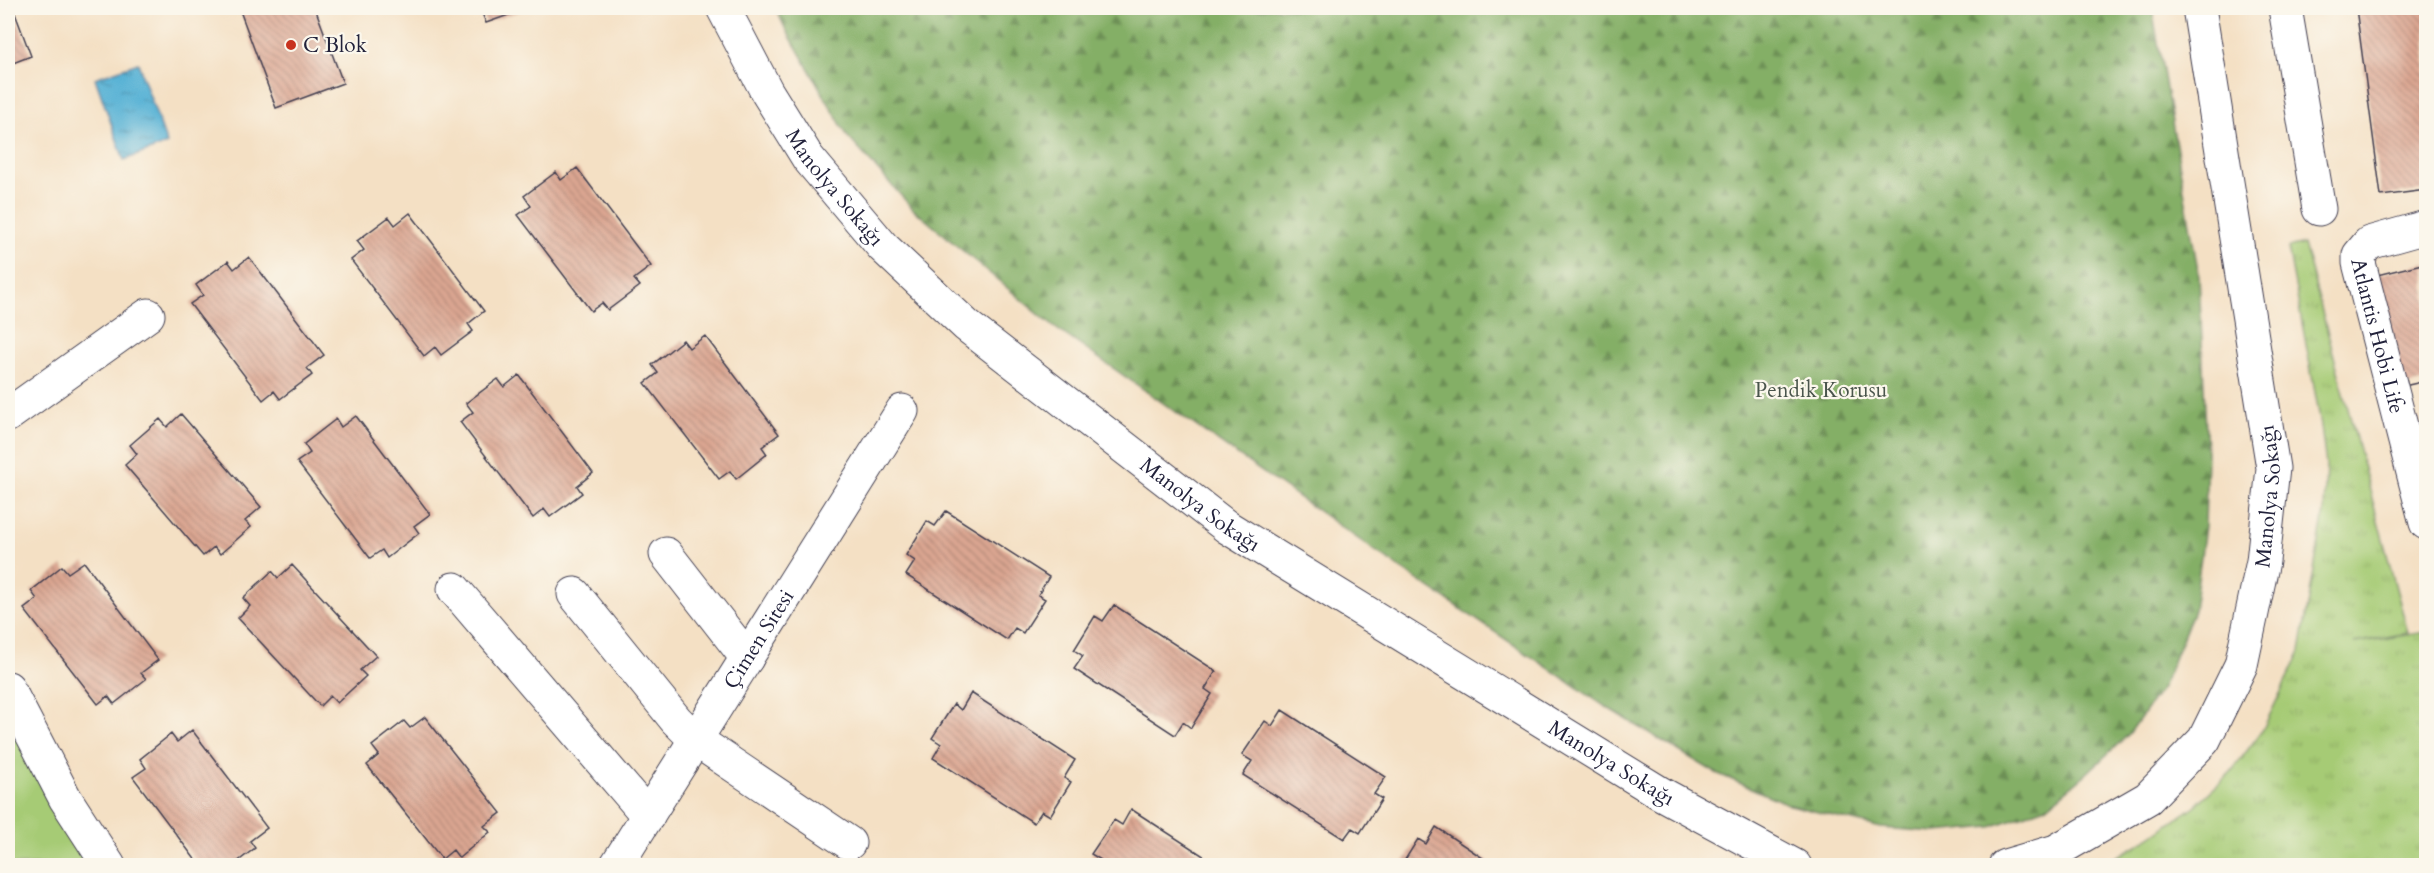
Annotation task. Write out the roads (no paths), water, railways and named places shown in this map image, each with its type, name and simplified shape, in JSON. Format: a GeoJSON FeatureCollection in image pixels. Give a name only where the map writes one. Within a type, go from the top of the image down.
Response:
{"type":"FeatureCollection","features":[{"type":"Feature","properties":{"kind":"street","name":"Manolya Sokağı"},"geometry":{"type":"LineString","coordinates":[[723,8],[767,92],[808,158],[883,247],[967,326],[1227,527],[1660,793],[1795,866]]}},
{"type":"Feature","properties":{"kind":"street","name":"Manolya Sokağı"},"geometry":{"type":"LineString","coordinates":[[2005,866],[2056,851],[2148,798],[2204,740],[2241,665],[2263,561],[2273,468],[2199,8]]}},
{"type":"Feature","properties":{"kind":"street"},"geometry":{"type":"LineString","coordinates":[[2285,8],[2319,209]]}},
{"type":"Feature","properties":{"kind":"street","name":"Atlantis Hobi Life"},"geometry":{"type":"LineString","coordinates":[[2427,227],[2369,243],[2359,255],[2359,263],[2427,523]]}},
{"type":"Feature","properties":{"kind":"street"},"geometry":{"type":"LineString","coordinates":[[8,415],[148,315]]}},
{"type":"Feature","properties":{"kind":"street","name":"Çimen Sitesi"},"geometry":{"type":"LineString","coordinates":[[616,866],[902,411]]}},
{"type":"Feature","properties":{"kind":"street"},"geometry":{"type":"LineString","coordinates":[[666,554],[747,658]]}},
{"type":"Feature","properties":{"kind":"street"},"geometry":{"type":"LineString","coordinates":[[454,589],[648,816]]}},
{"type":"Feature","properties":{"kind":"street"},"geometry":{"type":"LineString","coordinates":[[574,594],[676,720],[696,740],[849,843]]}},
{"type":"Feature","properties":{"kind":"street"},"geometry":{"type":"LineString","coordinates":[[8,688],[65,798],[109,866]]}},
{"type":"Feature","properties":{"kind":"water"},"geometry":{"type":"Polygon","coordinates":[[[138,63],[167,144],[124,160],[95,78],[138,63]]]}},
{"type":"Feature","properties":{"kind":"place","name":"C Blok"},"geometry":{"type":"Point","coordinates":[291,45]}},
{"type":"Feature","properties":{"kind":"park label","name":"Pendik Korusu"},"geometry":{"type":"Point","coordinates":[1821,390]}}]}
